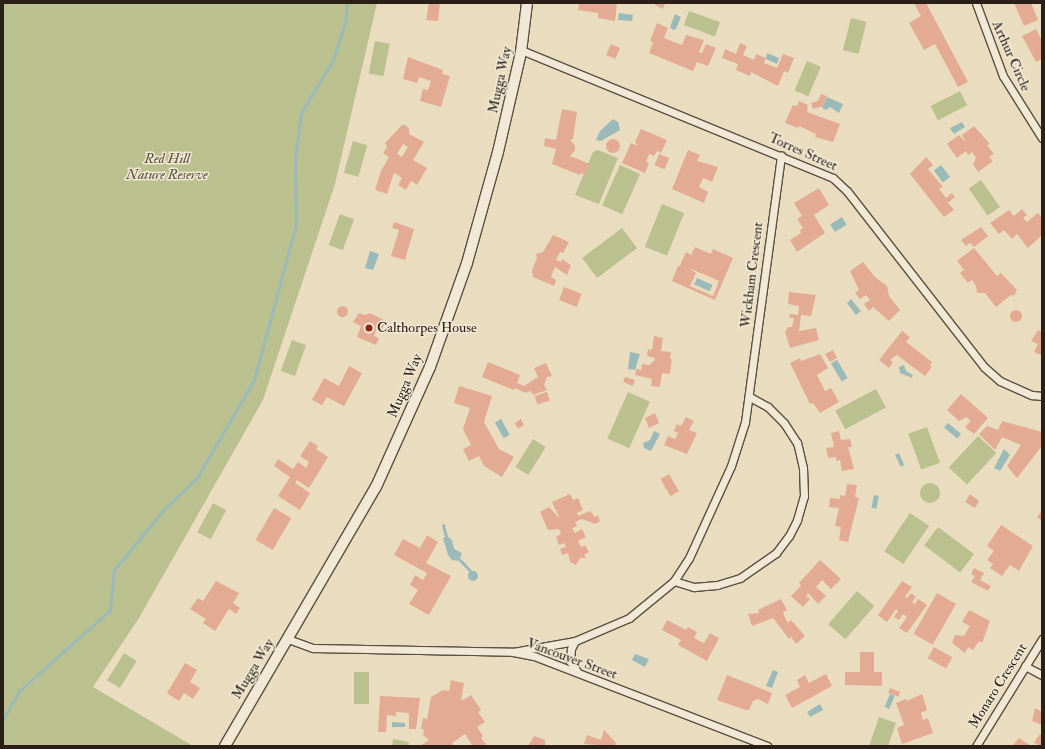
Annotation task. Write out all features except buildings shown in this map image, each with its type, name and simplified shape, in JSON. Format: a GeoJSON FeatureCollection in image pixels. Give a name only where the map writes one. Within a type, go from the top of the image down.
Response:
{"type":"FeatureCollection","features":[{"type":"Feature","properties":{"kind":"main road","name":"Mugga Way"},"geometry":{"type":"LineString","coordinates":[[225,746],[376,487],[430,367],[468,262],[510,108],[521,50],[527,3]]}},
{"type":"Feature","properties":{"kind":"street","name":"Arthur Circle"},"geometry":{"type":"LineString","coordinates":[[976,3],[1003,76],[1042,138]]}},
{"type":"Feature","properties":{"kind":"street","name":"Torres Street"},"geometry":{"type":"LineString","coordinates":[[521,50],[781,155],[833,178],[847,190],[984,367],[1000,382],[1032,395],[1042,396]]}},
{"type":"Feature","properties":{"kind":"street","name":"Wickham Crescent"},"geometry":{"type":"LineString","coordinates":[[513,652],[575,641],[629,618],[674,581],[700,536],[740,443],[750,397],[781,155]]}},
{"type":"Feature","properties":{"kind":"street"},"geometry":{"type":"LineString","coordinates":[[674,581],[694,587],[717,585],[740,578],[776,553],[790,536],[797,520],[804,496],[803,468],[796,443],[784,423],[768,407],[750,397]]}},
{"type":"Feature","properties":{"kind":"street","name":"Vancouver Street"},"geometry":{"type":"LineString","coordinates":[[288,639],[313,648],[513,652],[534,656],[767,746]]}},
{"type":"Feature","properties":{"kind":"street","name":"Monaro Crescent"},"geometry":{"type":"LineString","coordinates":[[976,746],[1042,639]]}},
{"type":"Feature","properties":{"kind":"street"},"geometry":{"type":"LineString","coordinates":[[575,641],[571,649],[570,661],[579,674]]}},
{"type":"Feature","properties":{"kind":"street"},"geometry":{"type":"LineString","coordinates":[[1025,666],[1042,675]]}},
{"type":"Feature","properties":{"kind":"green space","name":"Red Hill Nature Reserve"},"geometry":{"type":"Polygon","coordinates":[[[3,3],[377,3],[335,184],[263,400],[139,618],[93,687],[193,746],[3,746],[3,3]]]}},
{"type":"Feature","properties":{"kind":"green space"},"geometry":{"type":"Polygon","coordinates":[[[689,11],[720,22],[715,36],[684,25],[689,11]]]}},
{"type":"Feature","properties":{"kind":"green space"},"geometry":{"type":"Polygon","coordinates":[[[851,18],[867,22],[859,54],[843,50],[851,18]]]}},
{"type":"Feature","properties":{"kind":"green space"},"geometry":{"type":"Polygon","coordinates":[[[375,41],[390,44],[383,76],[369,73],[375,41]]]}},
{"type":"Feature","properties":{"kind":"green space"},"geometry":{"type":"Polygon","coordinates":[[[807,61],[821,67],[808,96],[794,90],[807,61]]]}},
{"type":"Feature","properties":{"kind":"green space"},"geometry":{"type":"Polygon","coordinates":[[[960,91],[967,105],[938,120],[931,106],[960,91]]]}},
{"type":"Feature","properties":{"kind":"green space"},"geometry":{"type":"Polygon","coordinates":[[[353,141],[367,145],[358,177],[344,173],[353,141]]]}},
{"type":"Feature","properties":{"kind":"green space"},"geometry":{"type":"Polygon","coordinates":[[[598,150],[618,158],[599,204],[575,195],[593,152],[598,150]]]}},
{"type":"Feature","properties":{"kind":"green space"},"geometry":{"type":"Polygon","coordinates":[[[620,165],[640,174],[622,214],[602,205],[620,165]]]}},
{"type":"Feature","properties":{"kind":"green space"},"geometry":{"type":"Polygon","coordinates":[[[981,180],[1000,207],[988,216],[969,189],[981,180]]]}},
{"type":"Feature","properties":{"kind":"green space"},"geometry":{"type":"Polygon","coordinates":[[[662,204],[684,213],[667,256],[645,247],[662,204]]]}},
{"type":"Feature","properties":{"kind":"green space"},"geometry":{"type":"Polygon","coordinates":[[[340,214],[354,219],[343,250],[329,245],[340,214]]]}},
{"type":"Feature","properties":{"kind":"green space"},"geometry":{"type":"Polygon","coordinates":[[[622,228],[637,248],[597,278],[582,258],[622,228]]]}},
{"type":"Feature","properties":{"kind":"green space"},"geometry":{"type":"Polygon","coordinates":[[[292,340],[306,345],[295,376],[281,371],[292,340]]]}},
{"type":"Feature","properties":{"kind":"green space"},"geometry":{"type":"Polygon","coordinates":[[[876,389],[886,408],[845,429],[835,411],[876,389]]]}},
{"type":"Feature","properties":{"kind":"green space"},"geometry":{"type":"Polygon","coordinates":[[[628,392],[650,402],[629,448],[607,439],[628,392]]]}},
{"type":"Feature","properties":{"kind":"green space"},"geometry":{"type":"Polygon","coordinates":[[[927,427],[940,463],[921,470],[908,434],[927,427]]]}},
{"type":"Feature","properties":{"kind":"green space"},"geometry":{"type":"Polygon","coordinates":[[[978,436],[996,453],[967,484],[949,467],[978,436]]]}},
{"type":"Feature","properties":{"kind":"green space"},"geometry":{"type":"Polygon","coordinates":[[[533,439],[546,447],[528,475],[516,467],[533,439]]]}},
{"type":"Feature","properties":{"kind":"green space"},"geometry":{"type":"Polygon","coordinates":[[[930,483],[937,486],[940,493],[937,500],[930,503],[923,500],[920,493],[923,486],[930,483]]]}},
{"type":"Feature","properties":{"kind":"green space"},"geometry":{"type":"Polygon","coordinates":[[[213,503],[226,510],[211,539],[198,532],[213,503]]]}},
{"type":"Feature","properties":{"kind":"green space"},"geometry":{"type":"Polygon","coordinates":[[[910,513],[929,526],[903,564],[884,551],[910,513]]]}},
{"type":"Feature","properties":{"kind":"green space"},"geometry":{"type":"Polygon","coordinates":[[[938,527],[974,554],[960,572],[924,545],[938,527]]]}},
{"type":"Feature","properties":{"kind":"green space"},"geometry":{"type":"Polygon","coordinates":[[[857,591],[874,606],[845,639],[828,624],[857,591]]]}},
{"type":"Feature","properties":{"kind":"green space"},"geometry":{"type":"Polygon","coordinates":[[[124,653],[137,661],[120,688],[107,680],[124,653]]]}},
{"type":"Feature","properties":{"kind":"green space"},"geometry":{"type":"Polygon","coordinates":[[[354,672],[369,672],[369,704],[354,704],[354,672]]]}},
{"type":"Feature","properties":{"kind":"green space"},"geometry":{"type":"Polygon","coordinates":[[[879,717],[896,723],[888,746],[869,746],[879,717]]]}},
{"type":"Feature","properties":{"kind":"green space"},"geometry":{"type":"Polygon","coordinates":[[[393,739],[409,742],[408,746],[392,746],[393,739]]]}},
{"type":"Feature","properties":{"kind":"water"},"geometry":{"type":"Polygon","coordinates":[[[619,13],[633,15],[632,21],[618,20],[619,13]]]}},
{"type":"Feature","properties":{"kind":"water"},"geometry":{"type":"Polygon","coordinates":[[[675,14],[681,17],[676,29],[673,30],[670,27],[675,14]]]}},
{"type":"Feature","properties":{"kind":"water"},"geometry":{"type":"Polygon","coordinates":[[[767,53],[779,58],[777,64],[766,59],[767,53]]]}},
{"type":"Feature","properties":{"kind":"water"},"geometry":{"type":"Polygon","coordinates":[[[827,97],[843,104],[839,113],[830,107],[826,110],[822,108],[827,97]]]}},
{"type":"Feature","properties":{"kind":"water"},"geometry":{"type":"Polygon","coordinates":[[[613,119],[618,122],[620,130],[601,141],[596,140],[600,131],[613,119]]]}},
{"type":"Feature","properties":{"kind":"water"},"geometry":{"type":"Polygon","coordinates":[[[962,122],[965,127],[954,134],[950,128],[962,122]]]}},
{"type":"Feature","properties":{"kind":"water"},"geometry":{"type":"Polygon","coordinates":[[[941,165],[950,177],[943,182],[934,170],[941,165]]]}},
{"type":"Feature","properties":{"kind":"water"},"geometry":{"type":"Polygon","coordinates":[[[842,217],[847,225],[835,232],[830,224],[842,217]]]}},
{"type":"Feature","properties":{"kind":"water"},"geometry":{"type":"Polygon","coordinates":[[[370,251],[379,254],[373,270],[365,268],[370,251]]]}},
{"type":"Feature","properties":{"kind":"water"},"geometry":{"type":"Polygon","coordinates":[[[697,278],[713,285],[710,291],[694,284],[697,278]]]}},
{"type":"Feature","properties":{"kind":"water"},"geometry":{"type":"Polygon","coordinates":[[[851,299],[861,311],[856,315],[847,303],[851,299]]]}},
{"type":"Feature","properties":{"kind":"water"},"geometry":{"type":"Polygon","coordinates":[[[630,352],[640,354],[635,370],[628,369],[630,352]]]}},
{"type":"Feature","properties":{"kind":"water"},"geometry":{"type":"Polygon","coordinates":[[[837,360],[848,378],[842,382],[831,364],[837,360]]]}},
{"type":"Feature","properties":{"kind":"water"},"geometry":{"type":"Polygon","coordinates":[[[904,365],[906,371],[913,375],[912,378],[900,373],[899,367],[904,365]]]}},
{"type":"Feature","properties":{"kind":"water"},"geometry":{"type":"Polygon","coordinates":[[[501,419],[510,435],[504,438],[495,422],[501,419]]]}},
{"type":"Feature","properties":{"kind":"water"},"geometry":{"type":"Polygon","coordinates":[[[948,423],[961,434],[957,439],[944,428],[948,423]]]}},
{"type":"Feature","properties":{"kind":"water"},"geometry":{"type":"Polygon","coordinates":[[[654,431],[660,434],[651,451],[644,448],[643,443],[650,440],[654,431]]]}},
{"type":"Feature","properties":{"kind":"water"},"geometry":{"type":"Polygon","coordinates":[[[1004,449],[1010,455],[1000,471],[994,468],[1004,449]]]}},
{"type":"Feature","properties":{"kind":"water"},"geometry":{"type":"Polygon","coordinates":[[[899,453],[904,465],[901,467],[895,455],[899,453]]]}},
{"type":"Feature","properties":{"kind":"water"},"geometry":{"type":"Polygon","coordinates":[[[874,495],[879,496],[876,509],[872,508],[874,495]]]}},
{"type":"Feature","properties":{"kind":"water"},"geometry":{"type":"Polygon","coordinates":[[[447,536],[452,540],[454,549],[462,553],[459,561],[452,560],[448,555],[443,538],[447,536]]]}},
{"type":"Feature","properties":{"kind":"water"},"geometry":{"type":"Polygon","coordinates":[[[471,571],[475,571],[477,572],[477,580],[471,581],[468,578],[468,574],[471,571]]]}},
{"type":"Feature","properties":{"kind":"water"},"geometry":{"type":"Polygon","coordinates":[[[635,654],[649,659],[645,667],[632,660],[635,654]]]}},
{"type":"Feature","properties":{"kind":"water"},"geometry":{"type":"Polygon","coordinates":[[[773,670],[778,672],[772,688],[766,686],[773,670]]]}},
{"type":"Feature","properties":{"kind":"water"},"geometry":{"type":"Polygon","coordinates":[[[890,694],[895,696],[889,709],[885,707],[890,694]]]}},
{"type":"Feature","properties":{"kind":"water"},"geometry":{"type":"Polygon","coordinates":[[[820,704],[823,710],[810,717],[807,712],[820,704]]]}},
{"type":"Feature","properties":{"kind":"water"},"geometry":{"type":"Polygon","coordinates":[[[392,722],[405,723],[405,727],[392,727],[392,722]]]}},
{"type":"Feature","properties":{"kind":"waterway"},"geometry":{"type":"LineString","coordinates":[[3,719],[20,690],[110,610],[114,570],[166,507],[196,479],[254,380],[296,224],[295,159],[301,113],[333,60],[345,23],[347,3]]}},
{"type":"Feature","properties":{"kind":"waterway"},"geometry":{"type":"LineString","coordinates":[[443,525],[446,536]]}},
{"type":"Feature","properties":{"kind":"waterway"},"geometry":{"type":"LineString","coordinates":[[460,560],[471,572]]}},
{"type":"Feature","properties":{"kind":"place","name":"Calthorpes House"},"geometry":{"type":"Point","coordinates":[369,328]}}]}
